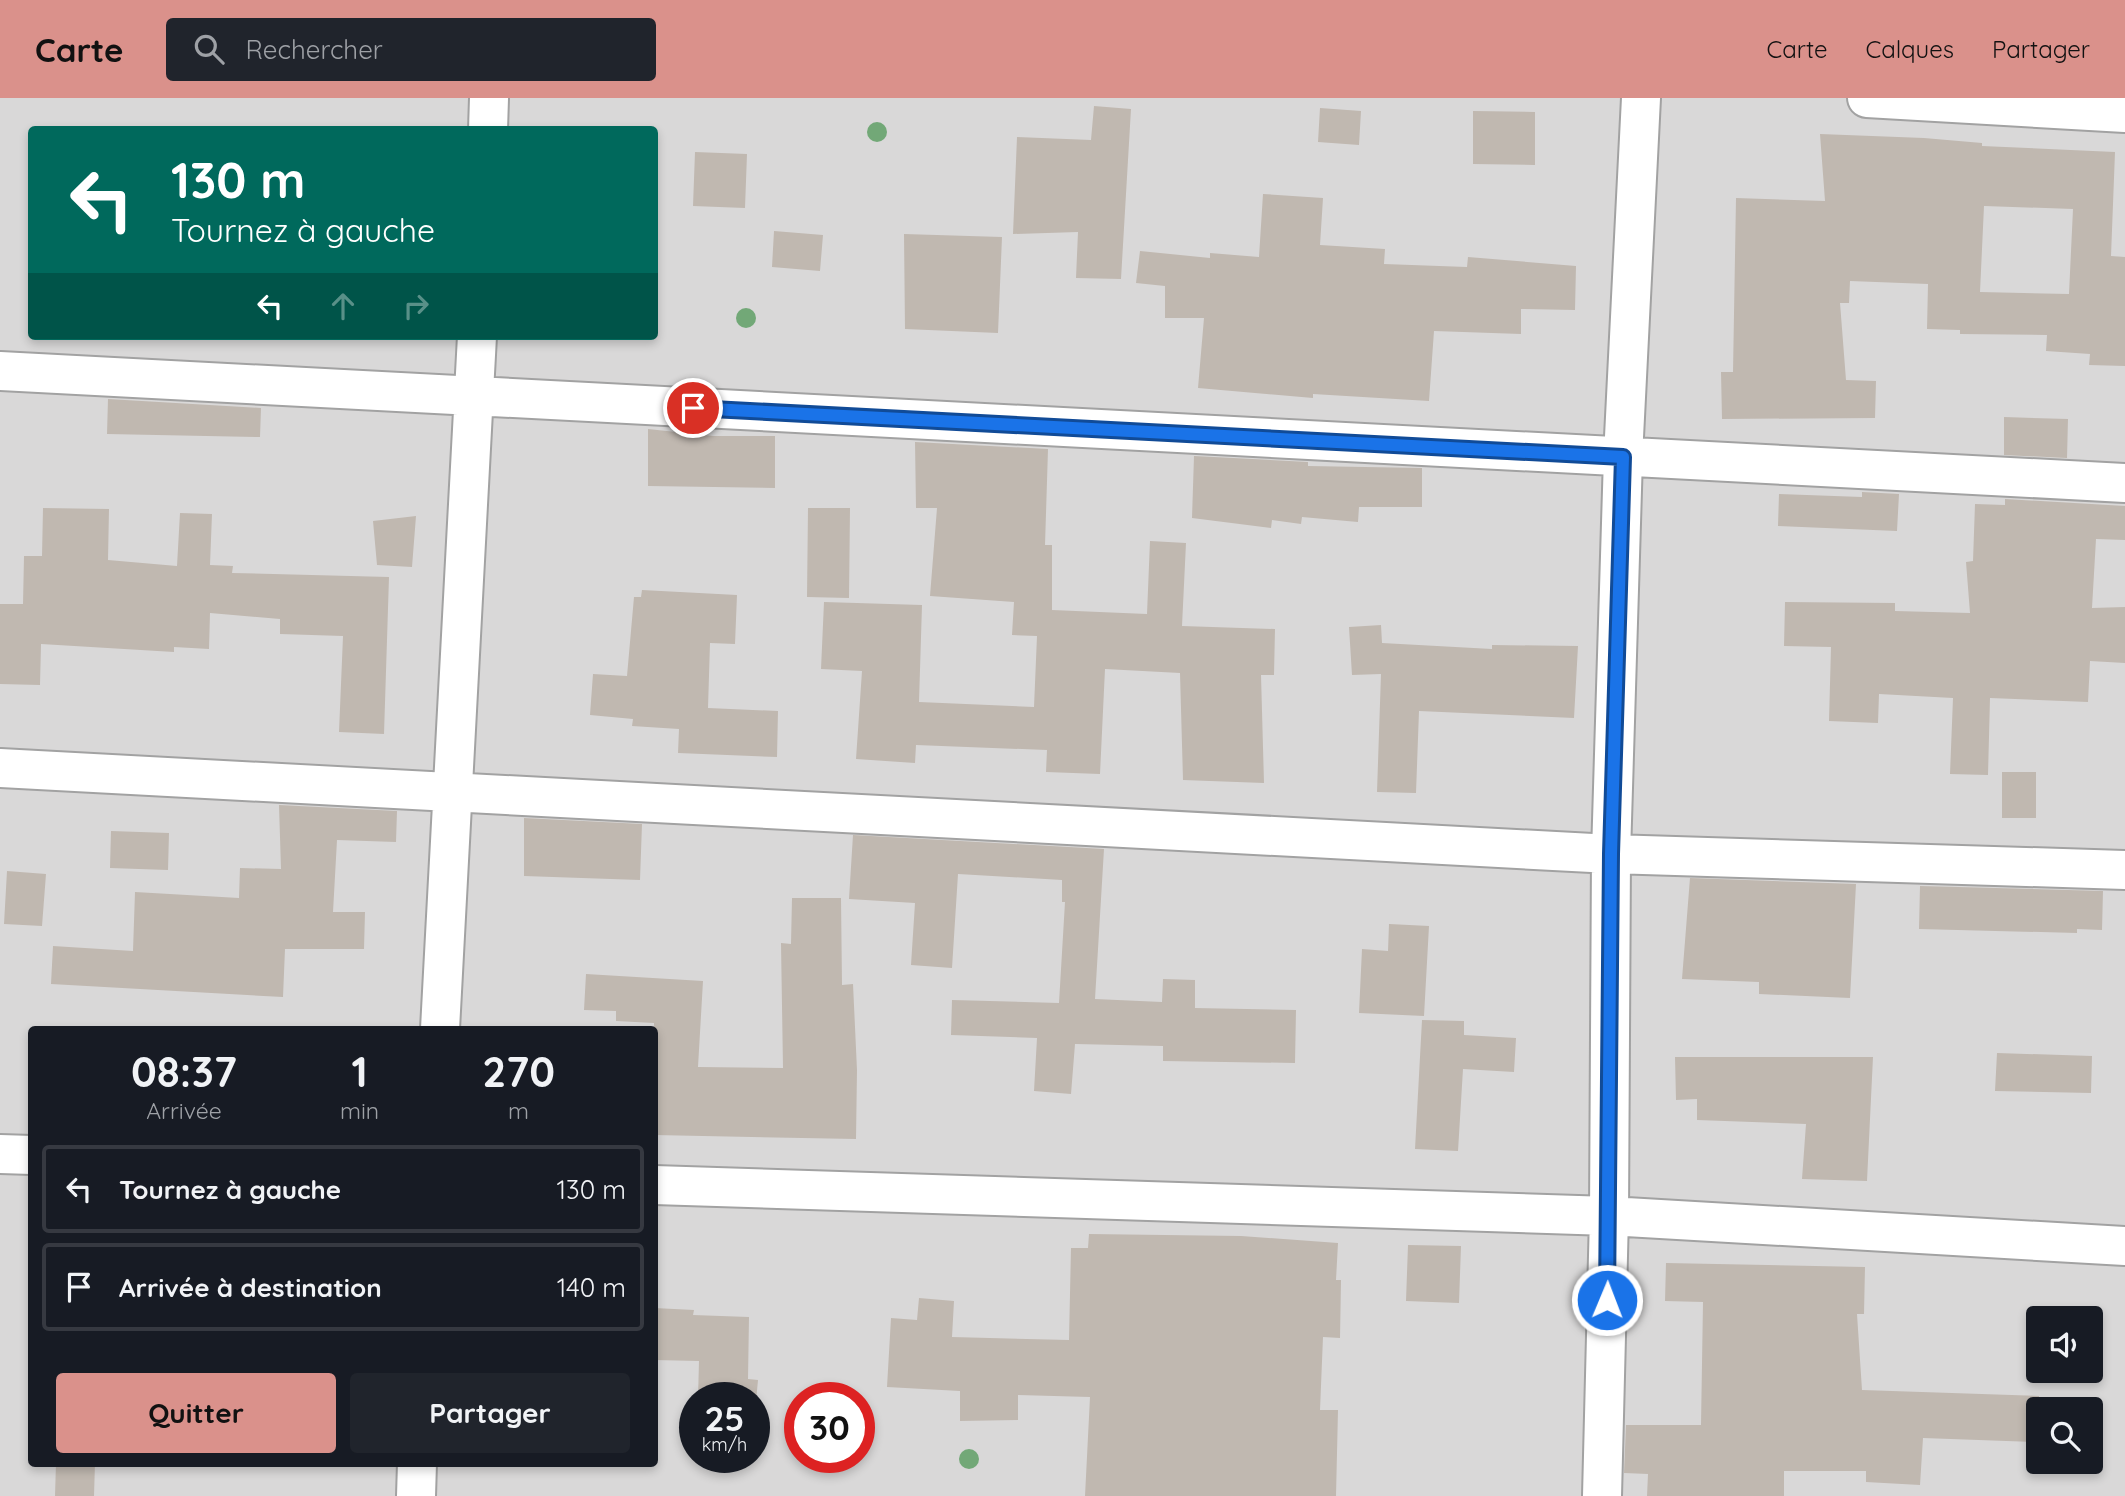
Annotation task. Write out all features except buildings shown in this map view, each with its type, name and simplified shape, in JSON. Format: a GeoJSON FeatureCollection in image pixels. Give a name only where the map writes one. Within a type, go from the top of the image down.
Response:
{"type":"FeatureCollection","features":[{"type":"Feature","properties":{"kind":"street"},"geometry":{"type":"LineString","coordinates":[[488,126],[489,98]]}},
{"type":"Feature","properties":{"kind":"street"},"geometry":{"type":"LineString","coordinates":[[1602,1496],[1609,1216],[1611,854],[1623,457],[1641,98]]}},
{"type":"Feature","properties":{"kind":"street"},"geometry":{"type":"LineString","coordinates":[[1867,98],[2125,113]]}},
{"type":"Feature","properties":{"kind":"street"},"geometry":{"type":"LineString","coordinates":[[440,1026],[477,340]]}},
{"type":"Feature","properties":{"kind":"street"},"geometry":{"type":"LineString","coordinates":[[0,371],[2125,483]]}},
{"type":"Feature","properties":{"kind":"street"},"geometry":{"type":"LineString","coordinates":[[0,768],[1611,854],[2125,870]]}},
{"type":"Feature","properties":{"kind":"street"},"geometry":{"type":"LineString","coordinates":[[0,1154],[28,1155]]}},
{"type":"Feature","properties":{"kind":"street"},"geometry":{"type":"LineString","coordinates":[[658,1185],[1609,1216],[2125,1246]]}},
{"type":"Feature","properties":{"kind":"street"},"geometry":{"type":"LineString","coordinates":[[416,1496],[417,1467]]}},
{"type":"Feature","properties":{"kind":"shaded area"},"geometry":{"type":"Polygon","coordinates":[[[0,98],[2125,98],[2125,1496],[0,1496],[0,98]]]}},
{"type":"Feature","properties":{"kind":"route"},"geometry":{"type":"LineString","coordinates":[[693,408],[1623,457],[1611,854],[1607,1300]]}}]}
